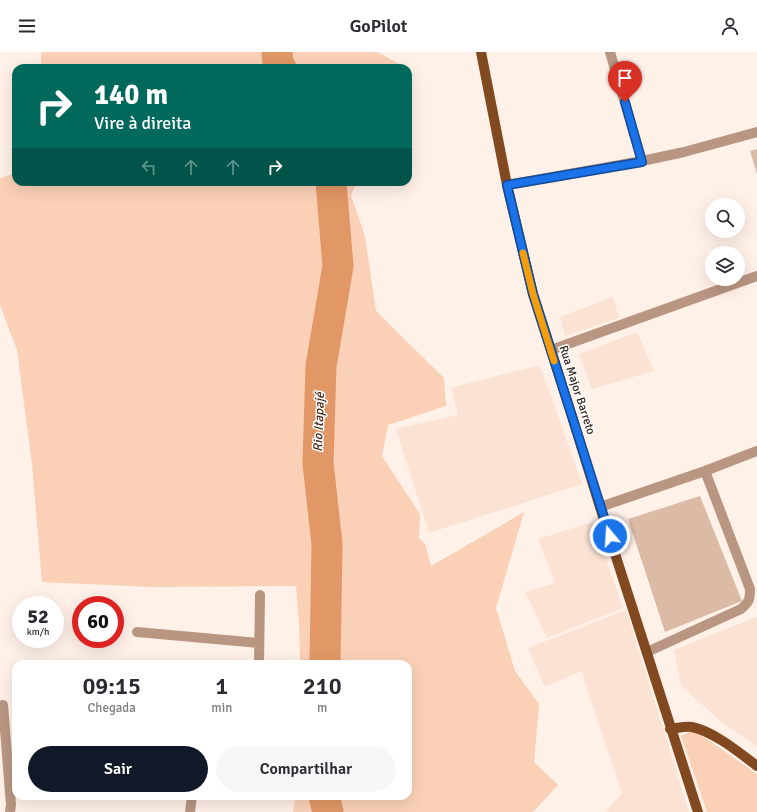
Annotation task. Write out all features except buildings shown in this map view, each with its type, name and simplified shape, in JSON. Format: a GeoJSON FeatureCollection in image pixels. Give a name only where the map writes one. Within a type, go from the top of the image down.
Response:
{"type":"FeatureCollection","features":[{"type":"Feature","properties":{"kind":"main road","name":"Rua Major Barreto"},"geometry":{"type":"LineString","coordinates":[[481,52],[507,185],[533,294],[670,729],[698,812]]}},
{"type":"Feature","properties":{"kind":"main road"},"geometry":{"type":"LineString","coordinates":[[670,729],[691,727],[709,733],[757,766]]}},
{"type":"Feature","properties":{"kind":"street"},"geometry":{"type":"LineString","coordinates":[[610,52],[642,162]]}},
{"type":"Feature","properties":{"kind":"street"},"geometry":{"type":"LineString","coordinates":[[507,185],[642,162],[757,132]]}},
{"type":"Feature","properties":{"kind":"street"},"geometry":{"type":"LineString","coordinates":[[551,350],[757,276]]}},
{"type":"Feature","properties":{"kind":"street"},"geometry":{"type":"LineString","coordinates":[[600,507],[705,471],[757,451]]}},
{"type":"Feature","properties":{"kind":"street"},"geometry":{"type":"LineString","coordinates":[[647,652],[741,609],[748,602],[750,597],[750,589],[705,471]]}},
{"type":"Feature","properties":{"kind":"street"},"geometry":{"type":"LineString","coordinates":[[259,660],[260,595]]}},
{"type":"Feature","properties":{"kind":"street"},"geometry":{"type":"LineString","coordinates":[[137,632],[260,642]]}},
{"type":"Feature","properties":{"kind":"street"},"geometry":{"type":"LineString","coordinates":[[3,705],[11,805],[10,812]]}},
{"type":"Feature","properties":{"kind":"street"},"geometry":{"type":"LineString","coordinates":[[190,812],[192,800]]}},
{"type":"Feature","properties":{"kind":"shaded area"},"geometry":{"type":"Polygon","coordinates":[[[41,52],[378,52],[399,64],[41,64],[41,52]]]}},
{"type":"Feature","properties":{"kind":"shaded area"},"geometry":{"type":"Polygon","coordinates":[[[12,174],[12,186],[355,186],[351,195],[365,236],[376,311],[444,378],[446,406],[388,425],[382,456],[420,514],[419,538],[425,544],[431,566],[524,512],[496,608],[515,671],[539,704],[534,762],[558,785],[533,812],[293,812],[295,800],[412,800],[412,660],[300,660],[296,586],[152,587],[42,582],[32,464],[17,350],[0,305],[0,178],[12,174]]]}},
{"type":"Feature","properties":{"kind":"shaded area"},"geometry":{"type":"Polygon","coordinates":[[[613,297],[619,318],[565,336],[560,317],[613,297]]]}},
{"type":"Feature","properties":{"kind":"shaded area"},"geometry":{"type":"Polygon","coordinates":[[[637,332],[654,371],[592,389],[579,354],[637,332]]]}},
{"type":"Feature","properties":{"kind":"shaded area"},"geometry":{"type":"Polygon","coordinates":[[[540,365],[582,484],[429,533],[396,429],[458,415],[451,388],[540,365]]]}},
{"type":"Feature","properties":{"kind":"shaded area"},"geometry":{"type":"Polygon","coordinates":[[[593,522],[623,608],[547,638],[525,592],[555,583],[538,539],[593,522]]]}},
{"type":"Feature","properties":{"kind":"shaded area"},"geometry":{"type":"Polygon","coordinates":[[[626,610],[689,812],[606,812],[622,793],[581,671],[545,687],[528,648],[626,610]]]}},
{"type":"Feature","properties":{"kind":"shaded area"},"geometry":{"type":"Polygon","coordinates":[[[756,617],[757,747],[718,719],[681,686],[674,650],[756,617]]]}},
{"type":"Feature","properties":{"kind":"shaded area"},"geometry":{"type":"Polygon","coordinates":[[[694,730],[757,774],[757,812],[707,812],[681,736],[694,730]]]}},
{"type":"Feature","properties":{"kind":"waterway","name":"Rio Itapajé"},"geometry":{"type":"LineString","coordinates":[[277,52],[279,64]]}},
{"type":"Feature","properties":{"kind":"waterway","name":"Rio Itapajé"},"geometry":{"type":"LineString","coordinates":[[325,660],[327,544],[318,463],[321,366],[338,266],[331,186]]}},
{"type":"Feature","properties":{"kind":"waterway","name":"Rio Itapajé"},"geometry":{"type":"LineString","coordinates":[[325,800],[328,812]]}},
{"type":"Feature","properties":{"kind":"slow traffic"},"geometry":{"type":"LineString","coordinates":[[523,253],[533,294],[554,361]]}},
{"type":"Feature","properties":{"kind":"route"},"geometry":{"type":"LineString","coordinates":[[610,536],[533,294],[507,185],[642,162],[625,102]]}}]}
